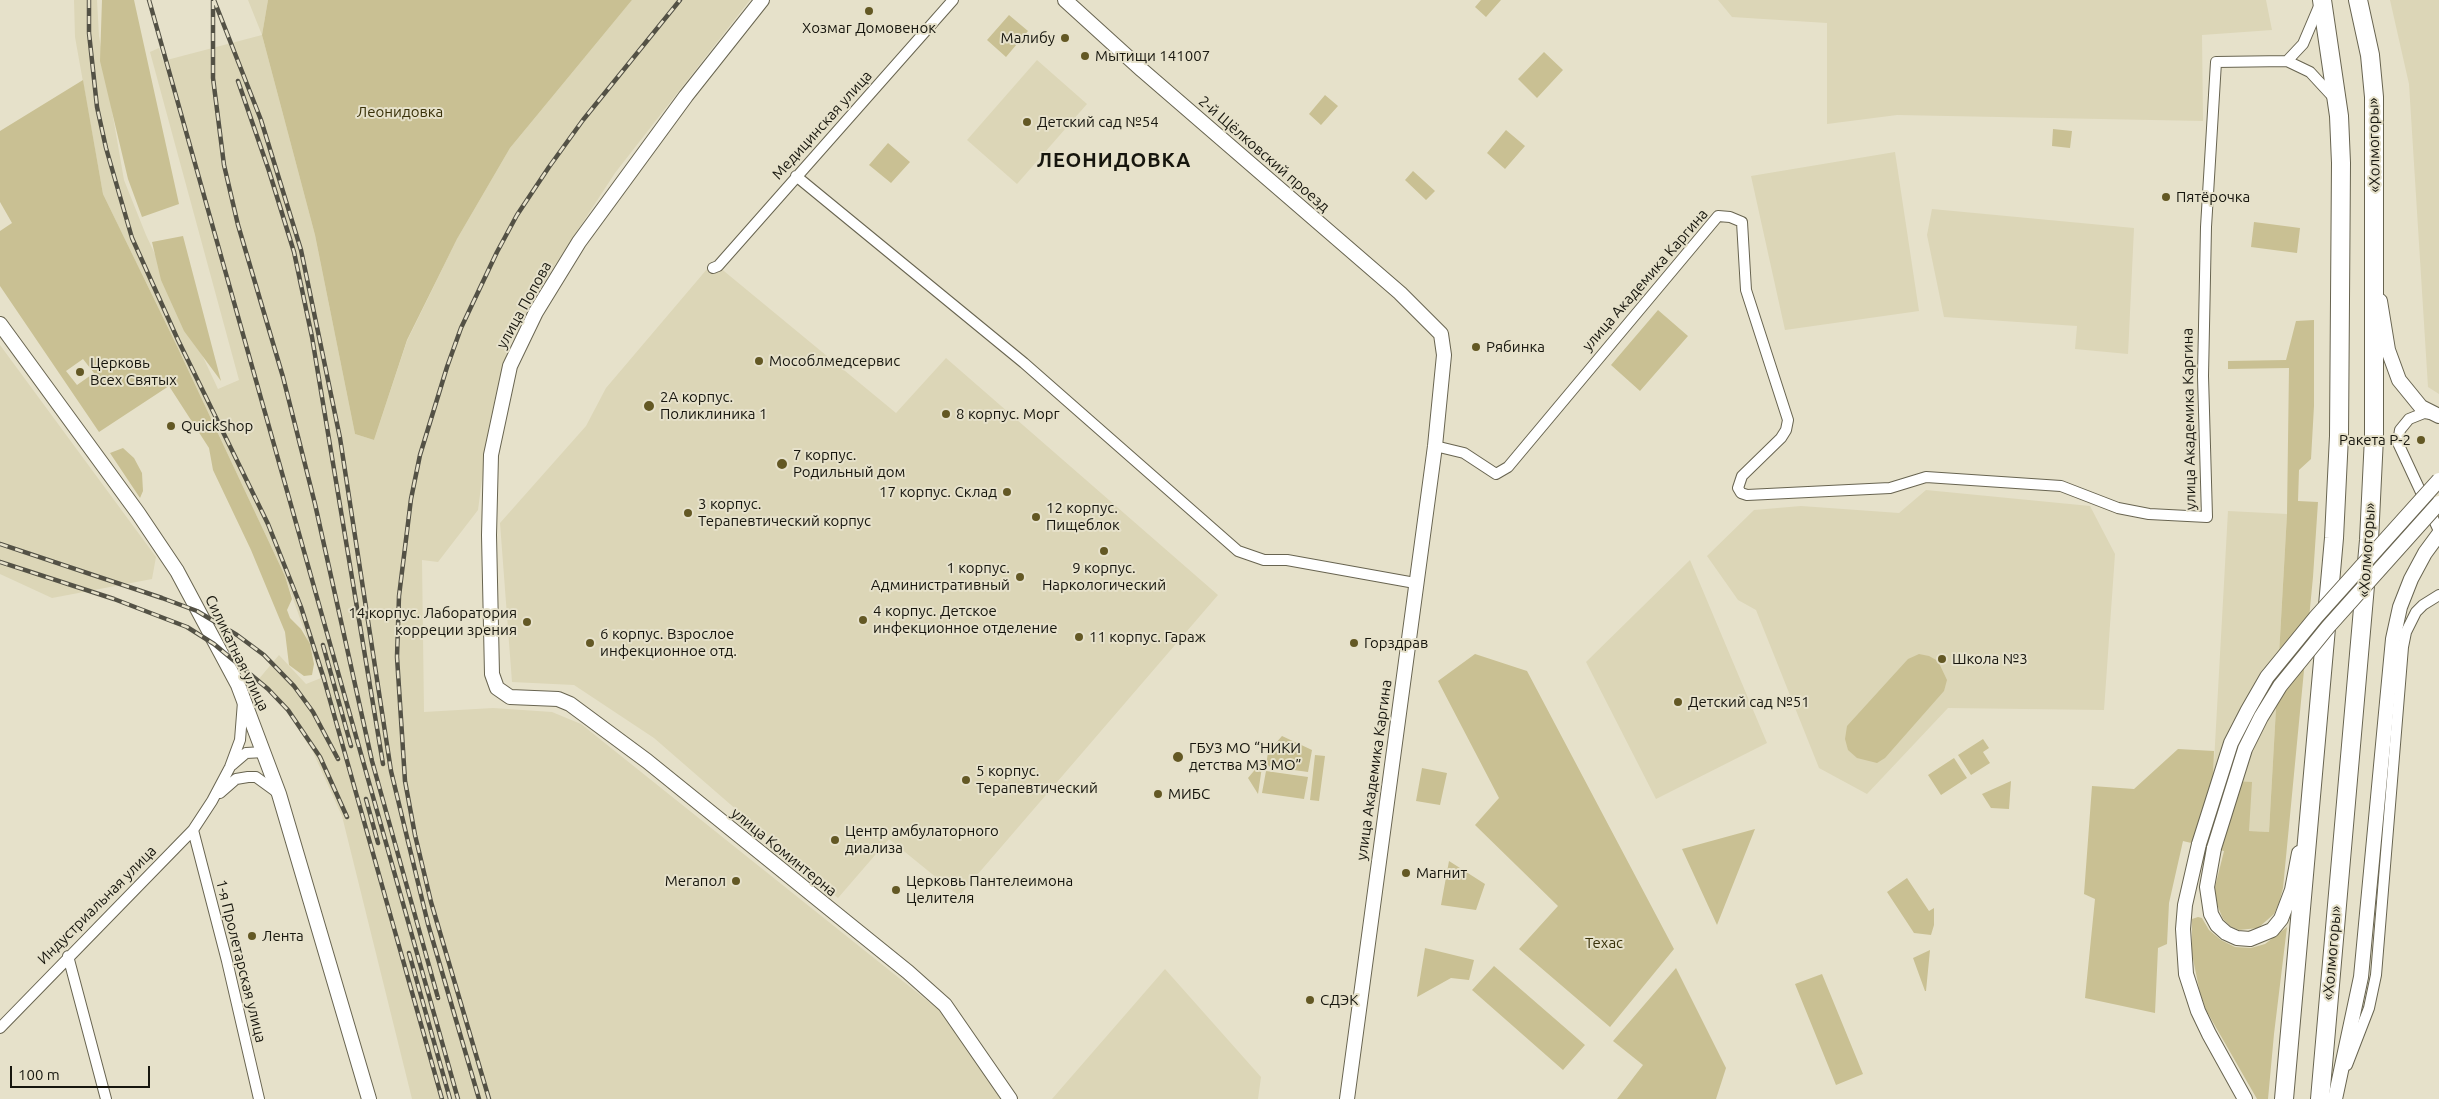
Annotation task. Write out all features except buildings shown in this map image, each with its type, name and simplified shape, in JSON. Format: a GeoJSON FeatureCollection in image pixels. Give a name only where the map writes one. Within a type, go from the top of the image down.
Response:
{"type":"FeatureCollection","features":[{"type":"Feature","properties":{"kind":"highway"},"geometry":{"type":"LineString","coordinates":[[2284,1099],[2334,538],[2339,436],[2341,163],[2337,100],[2322,0]]}},
{"type":"Feature","properties":{"kind":"highway","name":"«Холмогоры»"},"geometry":{"type":"LineString","coordinates":[[2331,1097],[2369,540],[2374,437],[2374,97],[2370,56],[2358,0]]}},
{"type":"Feature","properties":{"kind":"street","name":"улица Попова"},"geometry":{"type":"LineString","coordinates":[[497,688],[492,674],[489,536],[491,456],[510,366],[536,312],[579,242],[686,96],[762,0]]}},
{"type":"Feature","properties":{"kind":"street","name":"Медицинская улица"},"geometry":{"type":"LineString","coordinates":[[713,268],[718,266],[953,0]]}},
{"type":"Feature","properties":{"kind":"street","name":"2-й Щёлковский проезд"},"geometry":{"type":"LineString","coordinates":[[1065,0],[1142,70],[1400,293],[1441,334]]}},
{"type":"Feature","properties":{"kind":"street"},"geometry":{"type":"LineString","coordinates":[[2287,61],[2303,44],[2322,0]]}},
{"type":"Feature","properties":{"kind":"street","name":"улица Академика Каргина"},"geometry":{"type":"LineString","coordinates":[[1435,446],[1464,453],[1496,474],[1508,467],[1718,216],[1730,216],[1742,222],[1746,290],[1788,420],[1782,438],[1742,476],[1738,488],[1742,493],[1747,495],[1890,488],[1926,477],[2060,486],[2118,508],[2149,514],[2207,517],[2203,366],[2206,227],[2216,62],[2287,61],[2310,72],[2337,100]]}},
{"type":"Feature","properties":{"kind":"street"},"geometry":{"type":"LineString","coordinates":[[796,176],[1024,363],[1238,551],[1264,560],[1287,560],[1414,583]]}},
{"type":"Feature","properties":{"kind":"street"},"geometry":{"type":"LineString","coordinates":[[2374,257],[2384,328],[2394,367],[2412,398],[2437,417]]}},
{"type":"Feature","properties":{"kind":"street","name":"Силикатная улица"},"geometry":{"type":"LineString","coordinates":[[0,324],[138,513],[177,571],[243,696],[279,794],[369,1099]]}},
{"type":"Feature","properties":{"kind":"street","name":"улица Академика Каргина"},"geometry":{"type":"LineString","coordinates":[[1347,1099],[1414,583],[1435,446],[1444,355],[1441,334]]}},
{"type":"Feature","properties":{"kind":"street"},"geometry":{"type":"LineString","coordinates":[[2331,1097],[2361,977],[2393,639],[2400,607],[2411,579],[2425,553],[2439,533],[2398,443],[2400,430],[2409,418],[2424,413],[2437,417]]}},
{"type":"Feature","properties":{"kind":"street"},"geometry":{"type":"LineString","coordinates":[[2245,1099],[2201,1019],[2186,974],[2184,921],[2199,844],[2231,744],[2267,678],[2316,617],[2439,480]]}},
{"type":"Feature","properties":{"kind":"street"},"geometry":{"type":"LineString","coordinates":[[2314,768],[2292,890],[2281,919],[2272,930],[2250,939],[2237,938],[2216,925],[2208,904],[2207,887],[2214,848],[2246,750],[2261,717],[2280,686],[2328,627],[2439,503]]}},
{"type":"Feature","properties":{"kind":"street"},"geometry":{"type":"LineString","coordinates":[[2331,1097],[2364,1025],[2375,983],[2403,647],[2406,632],[2416,612],[2439,595]]}},
{"type":"Feature","properties":{"kind":"street","name":"улица Коминтерна"},"geometry":{"type":"LineString","coordinates":[[497,688],[510,697],[558,699],[570,704],[647,761],[908,972],[945,1006],[1010,1099]]}},
{"type":"Feature","properties":{"kind":"street","name":"Индустриальная улица"},"geometry":{"type":"LineString","coordinates":[[0,1028],[68,956],[193,830],[212,801],[230,767],[240,740],[243,696]]}},
{"type":"Feature","properties":{"kind":"street","name":"Индустриальная улица"},"geometry":{"type":"LineString","coordinates":[[230,767],[246,753],[264,752]]}},
{"type":"Feature","properties":{"kind":"street","name":"Индустриальная улица"},"geometry":{"type":"LineString","coordinates":[[212,801],[236,779],[248,777],[256,777],[279,794]]}},
{"type":"Feature","properties":{"kind":"street","name":"1-я Пролетарская улица"},"geometry":{"type":"LineString","coordinates":[[193,830],[227,961],[259,1099]]}},
{"type":"Feature","properties":{"kind":"street"},"geometry":{"type":"LineString","coordinates":[[68,956],[106,1099]]}},
{"type":"Feature","properties":{"kind":"shaded area"},"geometry":{"type":"Polygon","coordinates":[[[74,0],[97,0],[99,36],[124,180],[146,235],[218,389],[239,380],[150,52],[159,48],[163,61],[262,35],[315,235],[355,434],[374,440],[407,341],[457,239],[510,148],[632,0],[750,0],[615,173],[553,268],[514,333],[503,365],[489,426],[478,510],[438,562],[422,560],[424,712],[493,708],[552,712],[581,724],[939,1010],[998,1087],[1005,1099],[412,1099],[342,816],[313,752],[287,712],[258,680],[279,655],[306,684],[321,678],[285,576],[103,194],[75,37],[74,0]]]}},
{"type":"Feature","properties":{"kind":"shaded area"},"geometry":{"type":"Polygon","coordinates":[[[248,0],[268,0],[262,35],[248,0]]]}},
{"type":"Feature","properties":{"kind":"shaded area"},"geometry":{"type":"Polygon","coordinates":[[[1718,0],[2266,0],[2272,30],[2202,35],[2203,121],[1897,115],[1827,124],[1827,23],[1732,17],[1718,0]]]}},
{"type":"Feature","properties":{"kind":"shaded area"},"geometry":{"type":"Polygon","coordinates":[[[2390,0],[2439,0],[2439,394],[2428,387],[2409,84],[2390,0]]]}},
{"type":"Feature","properties":{"kind":"shaded area","name":"Детский сад №54"},"geometry":{"type":"Polygon","coordinates":[[[1037,60],[1087,104],[1017,184],[967,140],[1037,60]]]}},
{"type":"Feature","properties":{"kind":"shaded area"},"geometry":{"type":"Polygon","coordinates":[[[1895,152],[1919,311],[1785,330],[1751,176],[1895,152]]]}},
{"type":"Feature","properties":{"kind":"shaded area"},"geometry":{"type":"Polygon","coordinates":[[[1932,209],[2134,228],[2128,354],[2075,349],[2077,326],[1944,317],[1927,235],[1932,209]]]}},
{"type":"Feature","properties":{"kind":"shaded area"},"geometry":{"type":"Polygon","coordinates":[[[713,262],[896,413],[946,358],[1218,595],[959,896],[889,839],[838,898],[654,738],[574,685],[512,682],[500,523],[586,426],[606,388],[713,262]]]}},
{"type":"Feature","properties":{"kind":"shaded area"},"geometry":{"type":"Polygon","coordinates":[[[0,345],[156,557],[152,579],[52,598],[0,574],[0,345]]]}},
{"type":"Feature","properties":{"kind":"shaded area","name":"Школа №3"},"geometry":{"type":"Polygon","coordinates":[[[1926,490],[2090,506],[2115,554],[2104,710],[1948,708],[1867,794],[1819,768],[1756,610],[1738,600],[1707,556],[1754,510],[1801,506],[1899,513],[1926,490]]]}},
{"type":"Feature","properties":{"kind":"shaded area"},"geometry":{"type":"Polygon","coordinates":[[[2228,511],[2287,514],[2269,832],[2249,831],[2213,780],[2228,511]]]}},
{"type":"Feature","properties":{"kind":"shaded area","name":"Детский сад №51"},"geometry":{"type":"Polygon","coordinates":[[[1690,560],[1767,743],[1656,799],[1586,662],[1690,560]]]}},
{"type":"Feature","properties":{"kind":"shaded area"},"geometry":{"type":"Polygon","coordinates":[[[1165,969],[1261,1077],[1258,1099],[1052,1099],[1165,969]]]}},
{"type":"Feature","properties":{"kind":"green space"},"geometry":{"type":"Polygon","coordinates":[[[102,0],[134,0],[179,204],[142,217],[128,179],[100,61],[102,0]]]}},
{"type":"Feature","properties":{"kind":"green space","name":"Леонидовка"},"geometry":{"type":"Polygon","coordinates":[[[268,0],[632,0],[510,148],[457,239],[407,340],[374,440],[355,434],[315,235],[262,35],[268,0]]]}},
{"type":"Feature","properties":{"kind":"green space"},"geometry":{"type":"Polygon","coordinates":[[[1481,0],[1501,0],[1486,17],[1475,7],[1481,0]]]}},
{"type":"Feature","properties":{"kind":"green space"},"geometry":{"type":"Polygon","coordinates":[[[1009,15],[1028,31],[1006,57],[987,40],[1009,15]]]}},
{"type":"Feature","properties":{"kind":"green space"},"geometry":{"type":"Polygon","coordinates":[[[1544,52],[1563,70],[1537,98],[1518,79],[1544,52]]]}},
{"type":"Feature","properties":{"kind":"green space"},"geometry":{"type":"Polygon","coordinates":[[[83,80],[103,194],[285,576],[292,599],[287,610],[290,618],[301,629],[310,644],[314,664],[312,675],[304,676],[289,665],[285,632],[251,550],[213,470],[209,448],[169,386],[99,432],[0,286],[0,231],[12,223],[0,202],[0,131],[83,80]],[[83,359],[66,371],[77,385],[94,373],[83,359]]]}},
{"type":"Feature","properties":{"kind":"green space"},"geometry":{"type":"Polygon","coordinates":[[[1325,95],[1338,106],[1321,125],[1309,114],[1325,95]]]}},
{"type":"Feature","properties":{"kind":"green space"},"geometry":{"type":"Polygon","coordinates":[[[2053,129],[2072,131],[2070,148],[2052,146],[2053,129]]]}},
{"type":"Feature","properties":{"kind":"green space"},"geometry":{"type":"Polygon","coordinates":[[[1506,130],[1525,146],[1505,169],[1487,153],[1506,130]]]}},
{"type":"Feature","properties":{"kind":"green space"},"geometry":{"type":"Polygon","coordinates":[[[888,143],[910,162],[891,183],[869,165],[888,143]]]}},
{"type":"Feature","properties":{"kind":"green space"},"geometry":{"type":"Polygon","coordinates":[[[1413,171],[1435,191],[1426,200],[1405,180],[1413,171]]]}},
{"type":"Feature","properties":{"kind":"green space"},"geometry":{"type":"Polygon","coordinates":[[[2254,222],[2300,228],[2297,253],[2251,247],[2254,222]]]}},
{"type":"Feature","properties":{"kind":"green space"},"geometry":{"type":"Polygon","coordinates":[[[183,236],[221,381],[184,331],[161,280],[152,242],[183,236]]]}},
{"type":"Feature","properties":{"kind":"green space"},"geometry":{"type":"Polygon","coordinates":[[[1658,310],[1688,336],[1640,391],[1611,365],[1658,310]]]}},
{"type":"Feature","properties":{"kind":"green space"},"geometry":{"type":"Polygon","coordinates":[[[2314,320],[2314,406],[2311,459],[2299,470],[2298,501],[2318,502],[2313,577],[2283,888],[2279,903],[2274,914],[2258,928],[2239,930],[2230,926],[2223,919],[2216,902],[2215,887],[2224,851],[2183,841],[2169,903],[2167,944],[2158,948],[2155,1013],[2085,998],[2095,899],[2084,894],[2092,786],[2134,789],[2178,749],[2214,751],[2213,780],[2252,782],[2249,831],[2269,832],[2287,514],[2289,368],[2228,369],[2228,361],[2286,360],[2296,321],[2314,320]]]}},
{"type":"Feature","properties":{"kind":"green space"},"geometry":{"type":"Polygon","coordinates":[[[123,448],[134,458],[142,473],[143,491],[140,498],[110,453],[123,448]]]}},
{"type":"Feature","properties":{"kind":"green space","name":"Техас"},"geometry":{"type":"Polygon","coordinates":[[[1475,654],[1527,671],[1674,949],[1610,1027],[1519,949],[1558,906],[1475,825],[1499,798],[1438,681],[1475,654]]]}},
{"type":"Feature","properties":{"kind":"green space"},"geometry":{"type":"Polygon","coordinates":[[[1919,654],[1929,656],[1938,661],[1947,680],[1944,691],[1885,758],[1877,763],[1857,758],[1848,750],[1845,739],[1847,726],[1908,659],[1919,654]]]}},
{"type":"Feature","properties":{"kind":"green space"},"geometry":{"type":"Polygon","coordinates":[[[1282,736],[1312,750],[1308,772],[1266,766],[1268,752],[1282,736]]]}},
{"type":"Feature","properties":{"kind":"green space"},"geometry":{"type":"Polygon","coordinates":[[[1983,739],[1989,748],[1983,752],[1990,763],[1971,775],[1958,755],[1983,739]]]}},
{"type":"Feature","properties":{"kind":"green space"},"geometry":{"type":"Polygon","coordinates":[[[1315,755],[1325,756],[1319,801],[1310,800],[1315,755]]]}},
{"type":"Feature","properties":{"kind":"green space"},"geometry":{"type":"Polygon","coordinates":[[[1954,758],[1967,778],[1941,795],[1928,775],[1954,758]]]}},
{"type":"Feature","properties":{"kind":"green space"},"geometry":{"type":"Polygon","coordinates":[[[1263,760],[1258,794],[1248,778],[1263,760]]]}},
{"type":"Feature","properties":{"kind":"green space"},"geometry":{"type":"Polygon","coordinates":[[[1422,768],[1447,773],[1440,805],[1416,801],[1422,768]]]}},
{"type":"Feature","properties":{"kind":"green space"},"geometry":{"type":"Polygon","coordinates":[[[1266,771],[1308,777],[1304,799],[1262,793],[1266,771]]]}},
{"type":"Feature","properties":{"kind":"green space"},"geometry":{"type":"Polygon","coordinates":[[[2011,781],[2009,809],[1991,808],[1982,794],[2011,781]]]}},
{"type":"Feature","properties":{"kind":"green space"},"geometry":{"type":"Polygon","coordinates":[[[1755,829],[1717,925],[1682,849],[1755,829]]]}},
{"type":"Feature","properties":{"kind":"green space"},"geometry":{"type":"Polygon","coordinates":[[[1449,861],[1485,884],[1476,910],[1441,905],[1449,861]]]}},
{"type":"Feature","properties":{"kind":"green space"},"geometry":{"type":"Polygon","coordinates":[[[1907,878],[1929,911],[1934,908],[1934,925],[1931,935],[1914,933],[1887,892],[1907,878]]]}},
{"type":"Feature","properties":{"kind":"green space"},"geometry":{"type":"Polygon","coordinates":[[[2202,918],[2209,930],[2221,940],[2235,947],[2251,948],[2265,944],[2287,927],[2268,1099],[2257,1099],[2206,1010],[2200,993],[2192,954],[2192,919],[2202,918]]]}},
{"type":"Feature","properties":{"kind":"green space"},"geometry":{"type":"Polygon","coordinates":[[[1425,948],[1474,960],[1469,980],[1451,978],[1417,997],[1425,948]]]}},
{"type":"Feature","properties":{"kind":"green space"},"geometry":{"type":"Polygon","coordinates":[[[1930,950],[1926,991],[1925,991],[1913,958],[1930,950]]]}},
{"type":"Feature","properties":{"kind":"green space"},"geometry":{"type":"Polygon","coordinates":[[[1494,966],[1585,1045],[1563,1070],[1472,990],[1494,966]]]}},
{"type":"Feature","properties":{"kind":"green space"},"geometry":{"type":"Polygon","coordinates":[[[1676,968],[1726,1068],[1716,1099],[1617,1099],[1643,1065],[1613,1041],[1676,968]]]}},
{"type":"Feature","properties":{"kind":"green space"},"geometry":{"type":"Polygon","coordinates":[[[1822,974],[1863,1074],[1836,1085],[1795,984],[1822,974]]]}},
{"type":"Feature","properties":{"kind":"railway"},"geometry":{"type":"LineString","coordinates":[[89,0],[89,33],[97,107],[106,148],[132,238],[178,340],[268,524],[301,607],[324,679],[442,1099]]}},
{"type":"Feature","properties":{"kind":"railway"},"geometry":{"type":"LineString","coordinates":[[149,0],[458,1099]]}},
{"type":"Feature","properties":{"kind":"railway"},"geometry":{"type":"LineString","coordinates":[[214,0],[261,120],[301,250],[340,438],[391,771],[428,924],[479,1099]]}},
{"type":"Feature","properties":{"kind":"railway"},"geometry":{"type":"LineString","coordinates":[[489,1099],[431,902],[415,835],[405,781],[397,657],[399,596],[411,499],[420,455],[447,367],[461,328],[497,252],[517,215],[583,120],[680,0]]}},
{"type":"Feature","properties":{"kind":"railway"},"geometry":{"type":"LineString","coordinates":[[213,1],[213,78],[224,165],[238,225],[283,377],[315,504],[372,761],[438,998]]}},
{"type":"Feature","properties":{"kind":"railway"},"geometry":{"type":"LineString","coordinates":[[238,81],[294,252],[312,337],[383,764]]}},
{"type":"Feature","properties":{"kind":"railway"},"geometry":{"type":"LineString","coordinates":[[0,544],[197,611],[237,635],[264,655],[294,686],[313,712],[338,759]]}},
{"type":"Feature","properties":{"kind":"railway"},"geometry":{"type":"LineString","coordinates":[[0,562],[114,599],[187,627],[214,644],[268,689],[288,710],[320,757],[347,817]]}},
{"type":"Feature","properties":{"kind":"railway"},"geometry":{"type":"LineString","coordinates":[[323,645],[351,746]]}},
{"type":"Feature","properties":{"kind":"railway"},"geometry":{"type":"LineString","coordinates":[[366,799],[378,843]]}},
{"type":"Feature","properties":{"kind":"railway"},"geometry":{"type":"LineString","coordinates":[[409,953],[450,1099]]}},
{"type":"Feature","properties":{"kind":"place","name":"Хозмаг Домовенок"},"geometry":{"type":"Point","coordinates":[869,11]}},
{"type":"Feature","properties":{"kind":"place","name":"Малибу"},"geometry":{"type":"Point","coordinates":[1065,38]}},
{"type":"Feature","properties":{"kind":"place","name":"Мытищи 141007"},"geometry":{"type":"Point","coordinates":[1085,56]}},
{"type":"Feature","properties":{"kind":"place","name":"Детский сад №54"},"geometry":{"type":"Point","coordinates":[1027,122]}},
{"type":"Feature","properties":{"kind":"place","name":"Пятёрочка"},"geometry":{"type":"Point","coordinates":[2166,197]}},
{"type":"Feature","properties":{"kind":"place","name":"Рябинка"},"geometry":{"type":"Point","coordinates":[1476,347]}},
{"type":"Feature","properties":{"kind":"place","name":"Мособлмедсервис"},"geometry":{"type":"Point","coordinates":[759,361]}},
{"type":"Feature","properties":{"kind":"place","name":"Церковь Всех Святых"},"geometry":{"type":"Point","coordinates":[80,372]}},
{"type":"Feature","properties":{"kind":"place","name":"2А корпус. Поликлиника 1"},"geometry":{"type":"Point","coordinates":[649,406]}},
{"type":"Feature","properties":{"kind":"place","name":"8 корпус. Морг"},"geometry":{"type":"Point","coordinates":[946,414]}},
{"type":"Feature","properties":{"kind":"place","name":"QuickShop"},"geometry":{"type":"Point","coordinates":[171,426]}},
{"type":"Feature","properties":{"kind":"place","name":"Ракета Р-2"},"geometry":{"type":"Point","coordinates":[2421,440]}},
{"type":"Feature","properties":{"kind":"place","name":"7 корпус. Родильный дом"},"geometry":{"type":"Point","coordinates":[782,464]}},
{"type":"Feature","properties":{"kind":"place","name":"17 корпус. Склад"},"geometry":{"type":"Point","coordinates":[1007,492]}},
{"type":"Feature","properties":{"kind":"place","name":"3 корпус. Терапевтический корпус"},"geometry":{"type":"Point","coordinates":[688,513]}},
{"type":"Feature","properties":{"kind":"place","name":"12 корпус. Пищеблок"},"geometry":{"type":"Point","coordinates":[1036,517]}},
{"type":"Feature","properties":{"kind":"place","name":"9 корпус. Наркологический"},"geometry":{"type":"Point","coordinates":[1104,551]}},
{"type":"Feature","properties":{"kind":"place","name":"1 корпус. Административный"},"geometry":{"type":"Point","coordinates":[1020,577]}},
{"type":"Feature","properties":{"kind":"place","name":"4 корпус. Детское инфекционное отделение"},"geometry":{"type":"Point","coordinates":[863,620]}},
{"type":"Feature","properties":{"kind":"place","name":"14 корпус. Лаборатория корреции зрения"},"geometry":{"type":"Point","coordinates":[527,622]}},
{"type":"Feature","properties":{"kind":"place","name":"11 корпус. Гараж"},"geometry":{"type":"Point","coordinates":[1079,637]}},
{"type":"Feature","properties":{"kind":"place","name":"6 корпус. Взрослое инфекционное отд."},"geometry":{"type":"Point","coordinates":[590,643]}},
{"type":"Feature","properties":{"kind":"place","name":"Горздрав"},"geometry":{"type":"Point","coordinates":[1354,643]}},
{"type":"Feature","properties":{"kind":"place","name":"Школа №3"},"geometry":{"type":"Point","coordinates":[1942,659]}},
{"type":"Feature","properties":{"kind":"place","name":"Детский сад №51"},"geometry":{"type":"Point","coordinates":[1678,702]}},
{"type":"Feature","properties":{"kind":"place","name":"ГБУЗ МО “НИКИ детства МЗ МО”"},"geometry":{"type":"Point","coordinates":[1178,757]}},
{"type":"Feature","properties":{"kind":"place","name":"5 корпус. Терапевтический"},"geometry":{"type":"Point","coordinates":[966,780]}},
{"type":"Feature","properties":{"kind":"place","name":"МИБС"},"geometry":{"type":"Point","coordinates":[1158,794]}},
{"type":"Feature","properties":{"kind":"place","name":"Центр амбулаторного диализа"},"geometry":{"type":"Point","coordinates":[835,840]}},
{"type":"Feature","properties":{"kind":"place","name":"Магнит"},"geometry":{"type":"Point","coordinates":[1406,873]}},
{"type":"Feature","properties":{"kind":"place","name":"Мегапол"},"geometry":{"type":"Point","coordinates":[736,881]}},
{"type":"Feature","properties":{"kind":"place","name":"Церковь Пантелеимона Целителя"},"geometry":{"type":"Point","coordinates":[896,890]}},
{"type":"Feature","properties":{"kind":"place","name":"Лента"},"geometry":{"type":"Point","coordinates":[252,936]}},
{"type":"Feature","properties":{"kind":"place","name":"СДЭК"},"geometry":{"type":"Point","coordinates":[1310,1000]}},
{"type":"Feature","properties":{"kind":"district","name":"ЛЕОНИДОВКА"},"geometry":{"type":"Point","coordinates":[1114,160]}}]}
